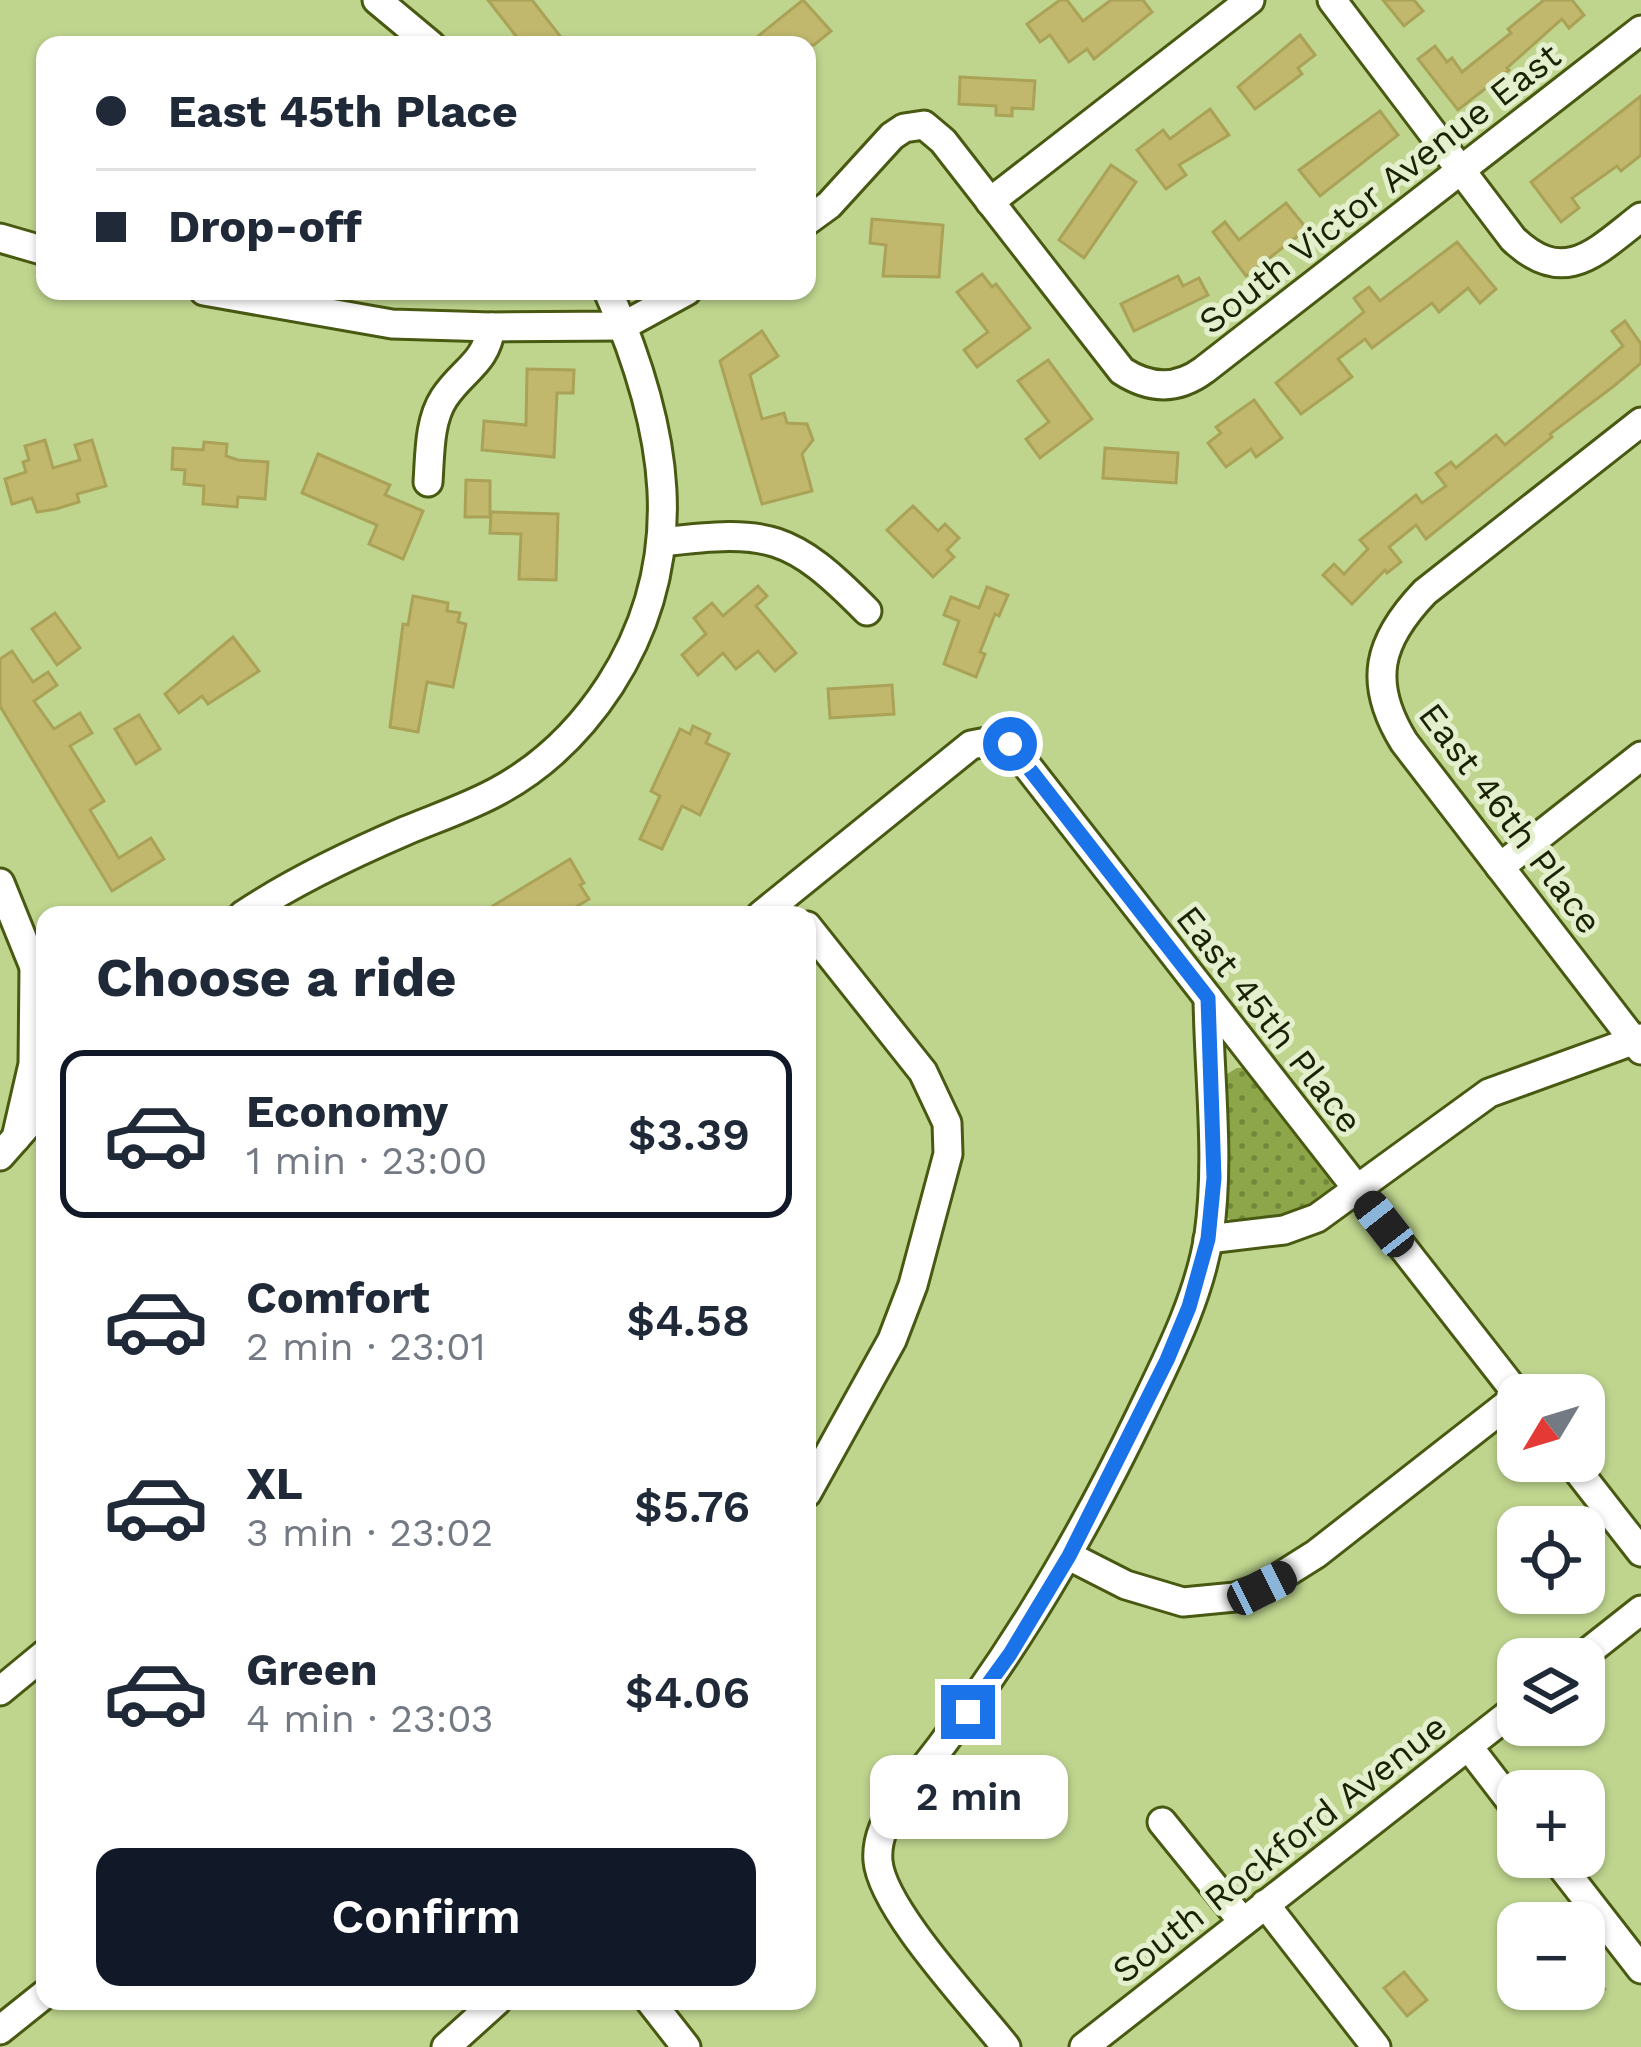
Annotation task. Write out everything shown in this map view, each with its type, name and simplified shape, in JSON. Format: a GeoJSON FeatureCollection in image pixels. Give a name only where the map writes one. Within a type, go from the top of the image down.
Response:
{"type":"FeatureCollection","features":[{"type":"Feature","properties":{"kind":"street"},"geometry":{"type":"LineString","coordinates":[[377,0],[420,36]]}},
{"type":"Feature","properties":{"kind":"street"},"geometry":{"type":"LineString","coordinates":[[816,214],[881,146],[904,128],[918,124],[943,141],[990,202],[1250,0]]}},
{"type":"Feature","properties":{"kind":"street"},"geometry":{"type":"LineString","coordinates":[[1331,0],[1513,238],[1533,256],[1553,264],[1585,258],[1641,217]]}},
{"type":"Feature","properties":{"kind":"street","name":"South Victor Avenue East"},"geometry":{"type":"LineString","coordinates":[[990,202],[1122,371],[1154,385],[1175,384],[1193,377],[1641,30]]}},
{"type":"Feature","properties":{"kind":"street"},"geometry":{"type":"LineString","coordinates":[[0,238],[36,248]]}},
{"type":"Feature","properties":{"kind":"street"},"geometry":{"type":"LineString","coordinates":[[255,300],[392,324],[490,327],[623,326],[671,300]]}},
{"type":"Feature","properties":{"kind":"street"},"geometry":{"type":"LineString","coordinates":[[259,906],[347,856],[495,793],[541,763],[580,725],[624,663],[643,624],[662,542],[662,471],[642,376],[612,300]]}},
{"type":"Feature","properties":{"kind":"street"},"geometry":{"type":"LineString","coordinates":[[428,482],[431,433],[441,401],[488,349],[490,327]]}},
{"type":"Feature","properties":{"kind":"street","name":"East 46th Place"},"geometry":{"type":"LineString","coordinates":[[1638,1043],[1404,742],[1380,679],[1395,626],[1425,592],[1641,422]]}},
{"type":"Feature","properties":{"kind":"street"},"geometry":{"type":"LineString","coordinates":[[662,542],[746,534],[778,541],[818,564],[867,611]]}},
{"type":"Feature","properties":{"kind":"street","name":"East 45th Place"},"geometry":{"type":"LineString","coordinates":[[791,906],[971,745],[997,740],[1010,744],[1502,1374]]}},
{"type":"Feature","properties":{"kind":"street"},"geometry":{"type":"LineString","coordinates":[[1500,867],[1641,756]]}},
{"type":"Feature","properties":{"kind":"street"},"geometry":{"type":"LineString","coordinates":[[0,883],[36,965]]}},
{"type":"Feature","properties":{"kind":"street"},"geometry":{"type":"LineString","coordinates":[[816,937],[923,1072],[947,1123],[944,1178],[906,1303],[892,1340],[816,1477]]}},
{"type":"Feature","properties":{"kind":"street"},"geometry":{"type":"LineString","coordinates":[[1006,2047],[902,1916],[878,1860],[884,1822],[1010,1654],[1069,1556],[1189,1307],[1208,1239],[1214,1178],[1208,998]]}},
{"type":"Feature","properties":{"kind":"street"},"geometry":{"type":"LineString","coordinates":[[8,1147],[33,1064],[36,1025]]}},
{"type":"Feature","properties":{"kind":"street"},"geometry":{"type":"LineString","coordinates":[[1208,1239],[1285,1230],[1317,1218],[1489,1093],[1638,1043]]}},
{"type":"Feature","properties":{"kind":"street"},"geometry":{"type":"LineString","coordinates":[[8,1147],[36,1116]]}},
{"type":"Feature","properties":{"kind":"street"},"geometry":{"type":"LineString","coordinates":[[1069,1556],[1126,1585],[1184,1602],[1235,1597],[1262,1588],[1316,1554],[1497,1412]]}},
{"type":"Feature","properties":{"kind":"street"},"geometry":{"type":"LineString","coordinates":[[1586,1482],[1641,1552]]}},
{"type":"Feature","properties":{"kind":"street"},"geometry":{"type":"LineString","coordinates":[[1605,1638],[1641,1610]]}},
{"type":"Feature","properties":{"kind":"street"},"geometry":{"type":"LineString","coordinates":[[0,1691],[36,1661]]}},
{"type":"Feature","properties":{"kind":"street","name":"South Rockford Avenue"},"geometry":{"type":"LineString","coordinates":[[1084,2047],[1497,1723]]}},
{"type":"Feature","properties":{"kind":"street"},"geometry":{"type":"LineString","coordinates":[[1468,1746],[1497,1784]]}},
{"type":"Feature","properties":{"kind":"street"},"geometry":{"type":"LineString","coordinates":[[1162,1822],[1254,1913],[1376,2047]]}},
{"type":"Feature","properties":{"kind":"street"},"geometry":{"type":"LineString","coordinates":[[1570,1878],[1641,1969]]}},
{"type":"Feature","properties":{"kind":"street"},"geometry":{"type":"LineString","coordinates":[[0,2030],[36,2001]]}},
{"type":"Feature","properties":{"kind":"street"},"geometry":{"type":"LineString","coordinates":[[446,2047],[487,2010]]}},
{"type":"Feature","properties":{"kind":"street"},"geometry":{"type":"LineString","coordinates":[[657,2010],[686,2047]]}},
{"type":"Feature","properties":{"kind":"green space"},"geometry":{"type":"Polygon","coordinates":[[[1246,1068],[1333,1178],[1332,1194],[1296,1216],[1237,1225],[1224,1215],[1222,1077],[1246,1068]]]}},
{"type":"Feature","properties":{"kind":"building"},"geometry":{"type":"Polygon","coordinates":[[[488,0],[532,0],[560,36],[516,36],[488,0]]]}},
{"type":"Feature","properties":{"kind":"building"},"geometry":{"type":"Polygon","coordinates":[[[803,0],[831,31],[816,43],[816,36],[758,36],[803,0]]]}},
{"type":"Feature","properties":{"kind":"building"},"geometry":{"type":"Polygon","coordinates":[[[1060,0],[1067,0],[1083,21],[1111,0],[1143,0],[1152,12],[1094,59],[1087,49],[1069,62],[1050,35],[1040,42],[1027,24],[1060,0]]]}},
{"type":"Feature","properties":{"kind":"building"},"geometry":{"type":"Polygon","coordinates":[[[1383,0],[1414,0],[1423,11],[1404,26],[1383,0]]]}},
{"type":"Feature","properties":{"kind":"building"},"geometry":{"type":"Polygon","coordinates":[[[1544,0],[1572,0],[1584,15],[1569,28],[1562,19],[1458,110],[1418,59],[1435,46],[1462,72],[1544,0]]]}},
{"type":"Feature","properties":{"kind":"building"},"geometry":{"type":"Polygon","coordinates":[[[1300,35],[1315,55],[1298,68],[1302,74],[1255,109],[1238,87],[1300,35]]]}},
{"type":"Feature","properties":{"kind":"building"},"geometry":{"type":"Polygon","coordinates":[[[960,77],[1035,81],[1033,109],[1012,108],[1012,116],[996,115],[996,106],[959,104],[960,77]]]}},
{"type":"Feature","properties":{"kind":"building"},"geometry":{"type":"Polygon","coordinates":[[[1641,96],[1641,155],[1572,198],[1579,208],[1561,222],[1531,182],[1641,96]]]}},
{"type":"Feature","properties":{"kind":"building"},"geometry":{"type":"Polygon","coordinates":[[[1210,109],[1229,135],[1179,165],[1186,175],[1166,189],[1137,150],[1163,130],[1170,139],[1210,109]]]}},
{"type":"Feature","properties":{"kind":"building"},"geometry":{"type":"Polygon","coordinates":[[[1380,111],[1398,135],[1320,196],[1299,170],[1380,111]]]}},
{"type":"Feature","properties":{"kind":"building"},"geometry":{"type":"Polygon","coordinates":[[[1111,165],[1136,182],[1084,258],[1059,240],[1111,165]]]}},
{"type":"Feature","properties":{"kind":"building"},"geometry":{"type":"Polygon","coordinates":[[[1286,203],[1307,229],[1246,276],[1213,232],[1225,222],[1239,240],[1286,203]]]}},
{"type":"Feature","properties":{"kind":"building"},"geometry":{"type":"Polygon","coordinates":[[[872,219],[943,225],[939,277],[883,276],[886,245],[870,243],[872,219]]]}},
{"type":"Feature","properties":{"kind":"building"},"geometry":{"type":"Polygon","coordinates":[[[1457,242],[1496,289],[1480,303],[1468,288],[1439,312],[1432,303],[1372,348],[1365,339],[1338,359],[1352,377],[1301,414],[1276,383],[1364,312],[1354,298],[1369,287],[1380,301],[1457,242]]]}},
{"type":"Feature","properties":{"kind":"building"},"geometry":{"type":"Polygon","coordinates":[[[982,274],[992,287],[996,284],[1030,328],[977,367],[964,350],[988,332],[957,292],[982,274]]]}},
{"type":"Feature","properties":{"kind":"building"},"geometry":{"type":"Polygon","coordinates":[[[1178,276],[1183,286],[1199,278],[1208,295],[1134,331],[1121,304],[1178,276]]]}},
{"type":"Feature","properties":{"kind":"building"},"geometry":{"type":"Polygon","coordinates":[[[1625,321],[1641,344],[1641,363],[1614,386],[1426,539],[1416,525],[1389,547],[1401,562],[1385,570],[1352,604],[1323,575],[1334,564],[1344,574],[1368,549],[1360,540],[1416,495],[1422,503],[1446,486],[1436,473],[1451,462],[1456,468],[1496,435],[1505,445],[1559,400],[1623,346],[1612,331],[1625,321]]]}},
{"type":"Feature","properties":{"kind":"building"},"geometry":{"type":"Polygon","coordinates":[[[762,331],[778,356],[750,375],[762,419],[784,413],[787,423],[807,424],[813,440],[802,454],[812,491],[762,504],[720,361],[762,331]]]}},
{"type":"Feature","properties":{"kind":"building"},"geometry":{"type":"Polygon","coordinates":[[[1048,360],[1092,419],[1040,458],[1026,439],[1049,422],[1018,381],[1048,360]]]}},
{"type":"Feature","properties":{"kind":"building"},"geometry":{"type":"Polygon","coordinates":[[[527,369],[574,370],[573,393],[557,393],[554,457],[482,450],[484,421],[526,425],[527,369]]]}},
{"type":"Feature","properties":{"kind":"building"},"geometry":{"type":"Polygon","coordinates":[[[1254,400],[1282,438],[1256,457],[1251,449],[1226,467],[1208,443],[1221,433],[1216,427],[1254,400]]]}},
{"type":"Feature","properties":{"kind":"building"},"geometry":{"type":"Polygon","coordinates":[[[45,440],[53,468],[80,460],[75,445],[92,440],[106,486],[77,494],[79,502],[56,509],[37,512],[32,498],[12,504],[5,479],[26,472],[25,446],[45,440]]]}},
{"type":"Feature","properties":{"kind":"building"},"geometry":{"type":"Polygon","coordinates":[[[204,442],[227,444],[226,456],[238,460],[268,462],[265,499],[238,497],[237,507],[203,504],[204,486],[184,484],[185,470],[172,469],[173,448],[203,450],[204,442]]]}},
{"type":"Feature","properties":{"kind":"building"},"geometry":{"type":"Polygon","coordinates":[[[1105,448],[1178,453],[1176,483],[1103,478],[1105,448]]]}},
{"type":"Feature","properties":{"kind":"building"},"geometry":{"type":"Polygon","coordinates":[[[318,454],[390,485],[385,495],[423,511],[403,559],[369,544],[377,525],[302,493],[318,454]]]}},
{"type":"Feature","properties":{"kind":"building"},"geometry":{"type":"Polygon","coordinates":[[[466,480],[490,481],[490,517],[465,517],[466,480]]]}},
{"type":"Feature","properties":{"kind":"building"},"geometry":{"type":"Polygon","coordinates":[[[913,506],[938,531],[945,524],[959,538],[947,550],[954,557],[933,577],[887,530],[913,506]]]}},
{"type":"Feature","properties":{"kind":"building"},"geometry":{"type":"Polygon","coordinates":[[[491,512],[558,514],[556,580],[519,579],[521,534],[490,533],[491,512]]]}},
{"type":"Feature","properties":{"kind":"building"},"geometry":{"type":"Polygon","coordinates":[[[758,586],[767,596],[756,606],[796,653],[775,671],[758,651],[736,669],[723,653],[698,675],[682,655],[706,634],[694,618],[712,603],[723,616],[758,586]]]}},
{"type":"Feature","properties":{"kind":"building"},"geometry":{"type":"Polygon","coordinates":[[[987,587],[1008,595],[980,652],[985,654],[976,677],[944,664],[959,621],[944,615],[951,597],[979,608],[987,587]]]}},
{"type":"Feature","properties":{"kind":"building"},"geometry":{"type":"Polygon","coordinates":[[[413,596],[448,603],[447,611],[460,613],[458,622],[466,624],[453,687],[427,682],[418,732],[390,727],[403,624],[408,625],[413,596]]]}},
{"type":"Feature","properties":{"kind":"building"},"geometry":{"type":"Polygon","coordinates":[[[55,613],[80,648],[57,665],[32,629],[55,613]]]}},
{"type":"Feature","properties":{"kind":"building"},"geometry":{"type":"Polygon","coordinates":[[[233,637],[259,671],[208,704],[202,696],[179,713],[165,694],[233,637]]]}},
{"type":"Feature","properties":{"kind":"building"},"geometry":{"type":"Polygon","coordinates":[[[12,651],[33,682],[48,672],[57,685],[34,701],[54,729],[80,713],[92,733],[70,746],[104,801],[90,810],[119,858],[151,838],[164,859],[112,891],[0,706],[0,659],[12,651]]]}},
{"type":"Feature","properties":{"kind":"building"},"geometry":{"type":"Polygon","coordinates":[[[892,685],[894,714],[830,718],[828,689],[892,685]]]}},
{"type":"Feature","properties":{"kind":"building"},"geometry":{"type":"Polygon","coordinates":[[[139,715],[160,749],[136,764],[115,729],[139,715]]]}},
{"type":"Feature","properties":{"kind":"building"},"geometry":{"type":"Polygon","coordinates":[[[693,726],[710,734],[706,743],[729,754],[700,815],[682,806],[662,849],[640,839],[660,796],[651,791],[680,729],[690,734],[693,726]]]}},
{"type":"Feature","properties":{"kind":"building"},"geometry":{"type":"Polygon","coordinates":[[[570,859],[589,899],[578,906],[493,906],[570,859]]]}},
{"type":"Feature","properties":{"kind":"building"},"geometry":{"type":"Polygon","coordinates":[[[1404,1972],[1427,2000],[1407,2016],[1384,1988],[1404,1972]]]}},
{"type":"Feature","properties":{"kind":"route"},"geometry":{"type":"LineString","coordinates":[[968,1712],[1010,1654],[1069,1556],[1167,1360],[1189,1307],[1208,1239],[1214,1178],[1208,998],[1010,744]]}}]}
